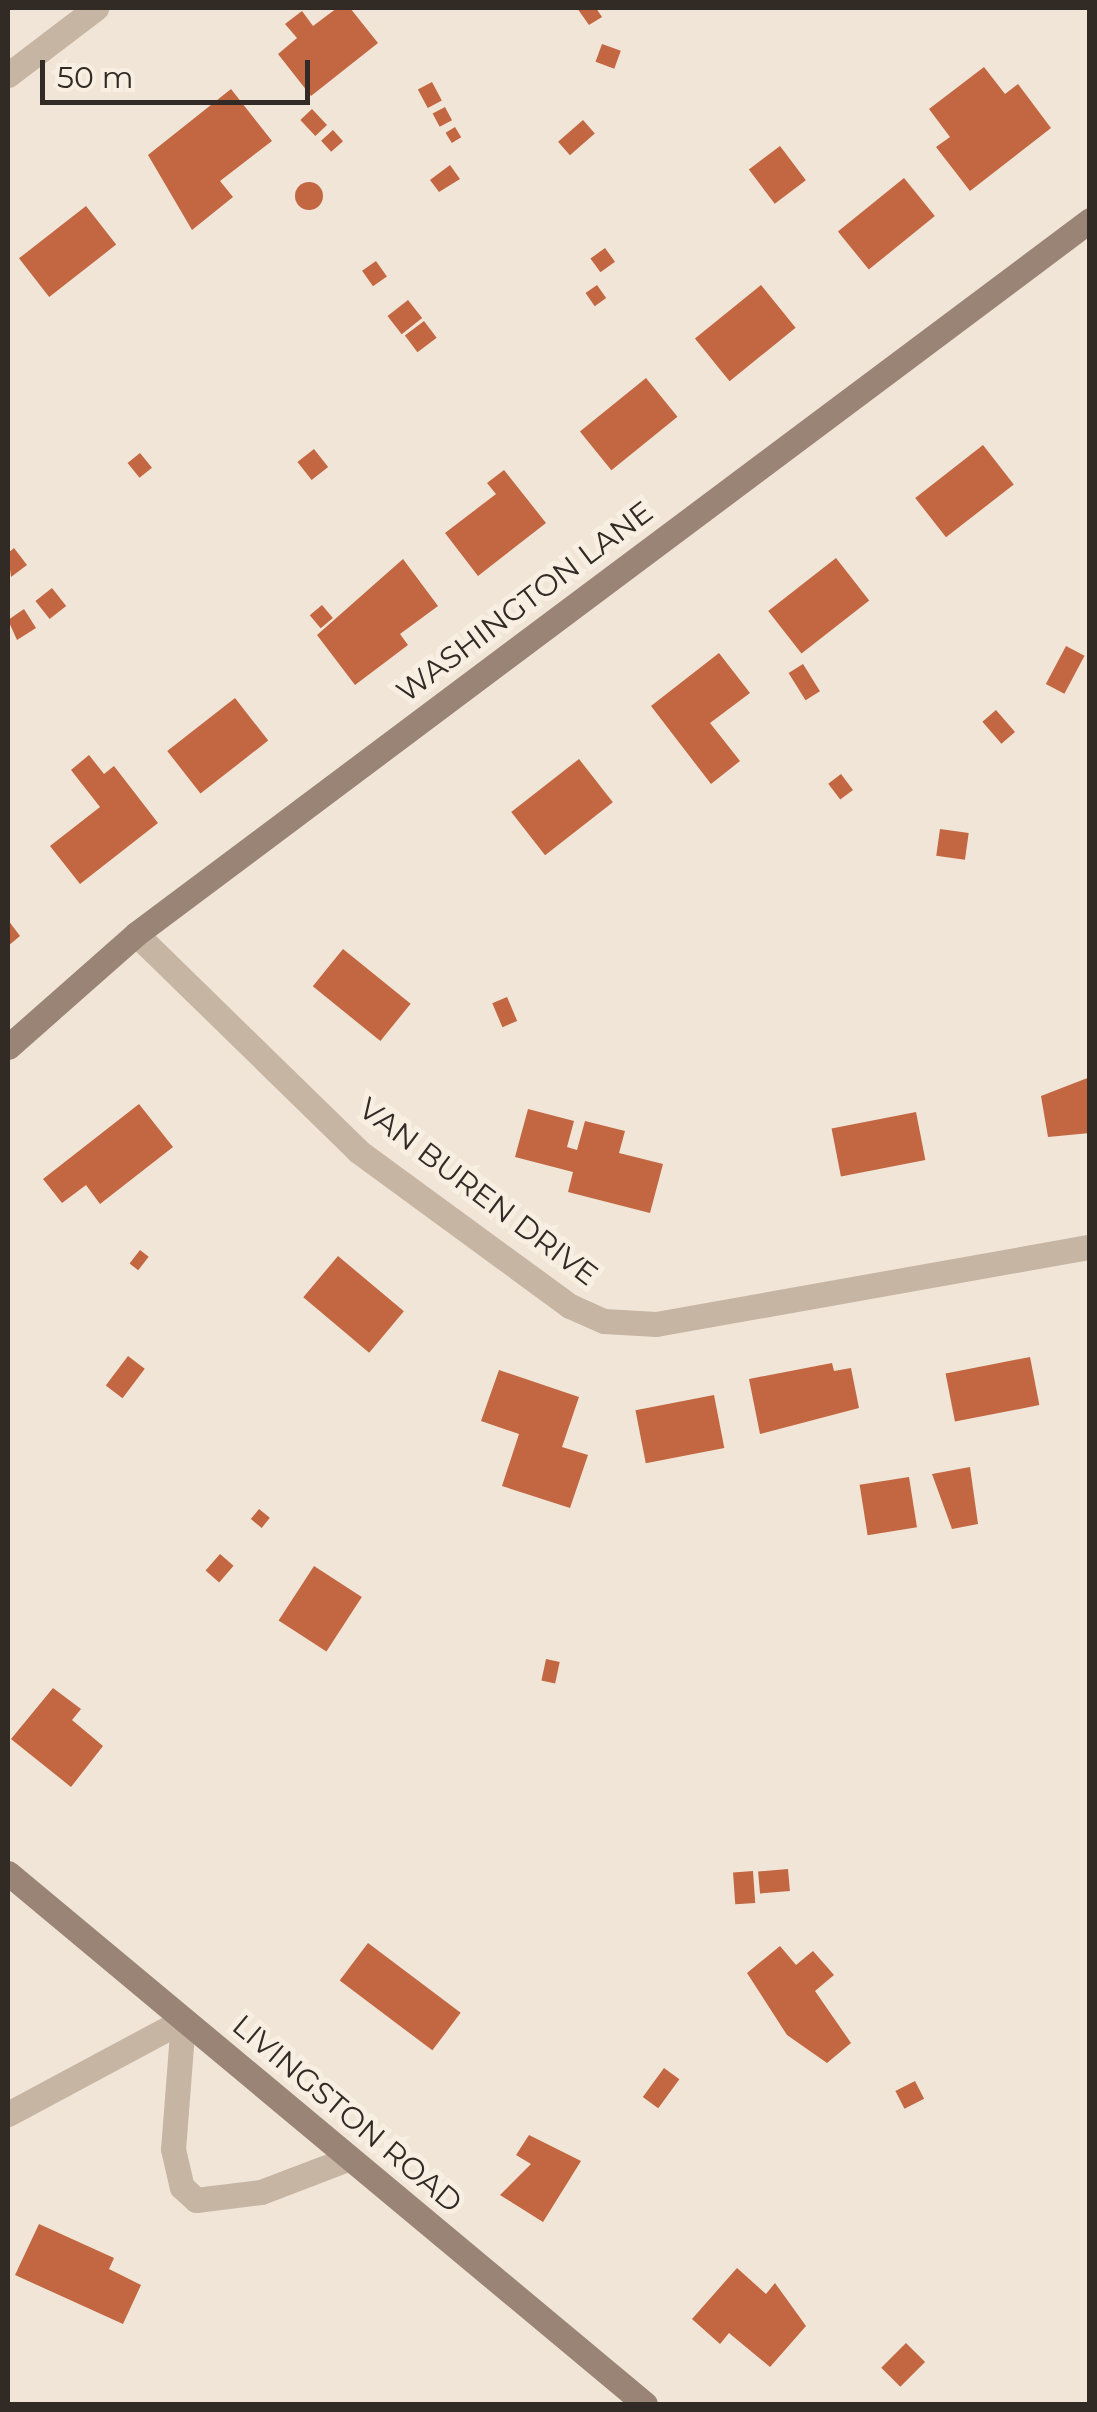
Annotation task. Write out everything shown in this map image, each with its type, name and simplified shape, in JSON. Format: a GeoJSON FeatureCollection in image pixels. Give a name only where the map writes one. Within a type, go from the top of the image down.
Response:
{"type":"FeatureCollection","features":[{"type":"Feature","properties":{"kind":"main road","name":"WASHINGTON LANE"},"geometry":{"type":"LineString","coordinates":[[8,1047],[136,934],[1090,220]]}},
{"type":"Feature","properties":{"kind":"main road","name":"LIVINGSTON ROAD"},"geometry":{"type":"LineString","coordinates":[[8,1874],[645,2404]]}},
{"type":"Feature","properties":{"kind":"street"},"geometry":{"type":"LineString","coordinates":[[8,76],[96,8]]}},
{"type":"Feature","properties":{"kind":"street","name":"VAN BUREN DRIVE"},"geometry":{"type":"LineString","coordinates":[[136,934],[358,1150],[570,1306],[604,1321],[656,1324],[1090,1247]]}},
{"type":"Feature","properties":{"kind":"street"},"geometry":{"type":"LineString","coordinates":[[8,2114],[183,2020]]}},
{"type":"Feature","properties":{"kind":"street"},"geometry":{"type":"LineString","coordinates":[[183,2020],[173,2149],[182,2187],[196,2200],[260,2192],[350,2158]]}},
{"type":"Feature","properties":{"kind":"building"},"geometry":{"type":"Polygon","coordinates":[[[337,8],[350,8],[378,43],[311,96],[278,54],[297,38],[285,24],[302,11],[313,26],[337,8]]]}},
{"type":"Feature","properties":{"kind":"building"},"geometry":{"type":"Polygon","coordinates":[[[577,8],[596,8],[602,17],[589,25],[577,8]]]}},
{"type":"Feature","properties":{"kind":"building"},"geometry":{"type":"Polygon","coordinates":[[[602,44],[621,51],[614,69],[596,62],[602,44]]]}},
{"type":"Feature","properties":{"kind":"building"},"geometry":{"type":"Polygon","coordinates":[[[984,67],[1005,94],[1018,84],[1051,128],[970,191],[936,147],[950,137],[929,109],[984,67]]]}},
{"type":"Feature","properties":{"kind":"building"},"geometry":{"type":"Polygon","coordinates":[[[432,82],[442,101],[428,108],[418,90],[432,82]]]}},
{"type":"Feature","properties":{"kind":"building"},"geometry":{"type":"Polygon","coordinates":[[[231,89],[272,141],[220,181],[233,197],[192,230],[148,155],[231,89]]]}},
{"type":"Feature","properties":{"kind":"building"},"geometry":{"type":"Polygon","coordinates":[[[445,107],[452,120],[440,127],[433,114],[445,107]]]}},
{"type":"Feature","properties":{"kind":"building"},"geometry":{"type":"Polygon","coordinates":[[[312,109],[327,125],[315,136],[300,120],[312,109]]]}},
{"type":"Feature","properties":{"kind":"building"},"geometry":{"type":"Polygon","coordinates":[[[583,120],[595,134],[570,155],[558,142],[583,120]]]}},
{"type":"Feature","properties":{"kind":"building"},"geometry":{"type":"Polygon","coordinates":[[[455,127],[461,137],[452,143],[446,133],[455,127]]]}},
{"type":"Feature","properties":{"kind":"building"},"geometry":{"type":"Polygon","coordinates":[[[333,130],[343,141],[331,152],[321,141],[333,130]]]}},
{"type":"Feature","properties":{"kind":"building"},"geometry":{"type":"Polygon","coordinates":[[[780,146],[806,180],[775,204],[749,169],[780,146]]]}},
{"type":"Feature","properties":{"kind":"building"},"geometry":{"type":"Polygon","coordinates":[[[450,165],[460,179],[439,192],[430,180],[450,165]]]}},
{"type":"Feature","properties":{"kind":"building"},"geometry":{"type":"Polygon","coordinates":[[[904,178],[935,216],[869,270],[838,231],[904,178]]]}},
{"type":"Feature","properties":{"kind":"building"},"geometry":{"type":"Polygon","coordinates":[[[309,182],[319,186],[323,196],[319,206],[309,210],[299,206],[295,196],[299,186],[309,182]]]}},
{"type":"Feature","properties":{"kind":"building"},"geometry":{"type":"Polygon","coordinates":[[[86,206],[116,245],[49,297],[19,258],[86,206]]]}},
{"type":"Feature","properties":{"kind":"building"},"geometry":{"type":"Polygon","coordinates":[[[605,248],[615,262],[600,272],[590,259],[605,248]]]}},
{"type":"Feature","properties":{"kind":"building"},"geometry":{"type":"Polygon","coordinates":[[[376,261],[387,277],[373,286],[362,271],[376,261]]]}},
{"type":"Feature","properties":{"kind":"building"},"geometry":{"type":"Polygon","coordinates":[[[597,285],[606,298],[595,306],[586,293],[597,285]]]}},
{"type":"Feature","properties":{"kind":"building"},"geometry":{"type":"Polygon","coordinates":[[[761,285],[796,328],[730,381],[695,338],[761,285]]]}},
{"type":"Feature","properties":{"kind":"building"},"geometry":{"type":"Polygon","coordinates":[[[408,300],[422,318],[402,334],[388,316],[408,300]]]}},
{"type":"Feature","properties":{"kind":"building"},"geometry":{"type":"Polygon","coordinates":[[[424,321],[437,338],[417,352],[405,335],[424,321]]]}},
{"type":"Feature","properties":{"kind":"building"},"geometry":{"type":"Polygon","coordinates":[[[646,378],[677,417],[611,470],[580,431],[646,378]]]}},
{"type":"Feature","properties":{"kind":"building"},"geometry":{"type":"Polygon","coordinates":[[[983,445],[1014,484],[946,537],[915,498],[983,445]]]}},
{"type":"Feature","properties":{"kind":"building"},"geometry":{"type":"Polygon","coordinates":[[[314,449],[328,467],[312,480],[297,462],[314,449]]]}},
{"type":"Feature","properties":{"kind":"building"},"geometry":{"type":"Polygon","coordinates":[[[140,453],[152,468],[140,478],[128,463],[140,453]]]}},
{"type":"Feature","properties":{"kind":"building"},"geometry":{"type":"Polygon","coordinates":[[[504,470],[546,523],[478,576],[445,533],[496,494],[487,483],[504,470]]]}},
{"type":"Feature","properties":{"kind":"building"},"geometry":{"type":"Polygon","coordinates":[[[14,548],[27,565],[11,577],[8,553],[14,548]]]}},
{"type":"Feature","properties":{"kind":"building"},"geometry":{"type":"Polygon","coordinates":[[[836,558],[869,601],[801,653],[768,611],[836,558]]]}},
{"type":"Feature","properties":{"kind":"building"},"geometry":{"type":"Polygon","coordinates":[[[403,559],[438,606],[400,634],[408,645],[355,685],[317,635],[403,559]]]}},
{"type":"Feature","properties":{"kind":"building"},"geometry":{"type":"Polygon","coordinates":[[[52,588],[66,606],[50,619],[35,601],[52,588]]]}},
{"type":"Feature","properties":{"kind":"building"},"geometry":{"type":"Polygon","coordinates":[[[322,605],[333,618],[321,628],[310,615],[322,605]]]}},
{"type":"Feature","properties":{"kind":"building"},"geometry":{"type":"Polygon","coordinates":[[[24,609],[36,628],[17,640],[8,620],[24,609]]]}},
{"type":"Feature","properties":{"kind":"building"},"geometry":{"type":"Polygon","coordinates":[[[1066,646],[1085,656],[1064,694],[1046,684],[1066,646]]]}},
{"type":"Feature","properties":{"kind":"building"},"geometry":{"type":"Polygon","coordinates":[[[719,653],[750,693],[710,723],[740,761],[711,784],[651,706],[719,653]]]}},
{"type":"Feature","properties":{"kind":"building"},"geometry":{"type":"Polygon","coordinates":[[[803,664],[820,691],[806,700],[789,673],[803,664]]]}},
{"type":"Feature","properties":{"kind":"building"},"geometry":{"type":"Polygon","coordinates":[[[235,698],[268,741],[200,793],[167,751],[235,698]]]}},
{"type":"Feature","properties":{"kind":"building"},"geometry":{"type":"Polygon","coordinates":[[[996,710],[1015,732],[1001,744],[982,722],[996,710]]]}},
{"type":"Feature","properties":{"kind":"building"},"geometry":{"type":"Polygon","coordinates":[[[89,755],[104,774],[114,766],[158,823],[80,884],[50,846],[100,807],[71,770],[89,755]]]}},
{"type":"Feature","properties":{"kind":"building"},"geometry":{"type":"Polygon","coordinates":[[[579,759],[613,802],[545,855],[511,812],[579,759]]]}},
{"type":"Feature","properties":{"kind":"building"},"geometry":{"type":"Polygon","coordinates":[[[841,774],[853,790],[840,800],[828,784],[841,774]]]}},
{"type":"Feature","properties":{"kind":"building"},"geometry":{"type":"Polygon","coordinates":[[[940,829],[969,833],[965,860],[936,856],[940,829]]]}},
{"type":"Feature","properties":{"kind":"building"},"geometry":{"type":"Polygon","coordinates":[[[8,920],[20,936],[8,946],[8,920]]]}},
{"type":"Feature","properties":{"kind":"building"},"geometry":{"type":"Polygon","coordinates":[[[343,949],[411,1004],[380,1041],[313,986],[343,949]]]}},
{"type":"Feature","properties":{"kind":"building"},"geometry":{"type":"Polygon","coordinates":[[[507,997],[517,1021],[502,1027],[492,1003],[507,997]]]}},
{"type":"Feature","properties":{"kind":"building"},"geometry":{"type":"Polygon","coordinates":[[[1090,1077],[1090,1133],[1048,1137],[1041,1096],[1090,1077]]]}},
{"type":"Feature","properties":{"kind":"building"},"geometry":{"type":"Polygon","coordinates":[[[139,1104],[173,1147],[100,1204],[86,1185],[62,1203],[43,1179],[139,1104]]]}},
{"type":"Feature","properties":{"kind":"building"},"geometry":{"type":"Polygon","coordinates":[[[528,1109],[574,1121],[567,1147],[577,1150],[585,1121],[625,1131],[619,1153],[663,1164],[650,1213],[568,1192],[573,1172],[515,1157],[528,1109]]]}},
{"type":"Feature","properties":{"kind":"building"},"geometry":{"type":"Polygon","coordinates":[[[916,1112],[925,1160],[841,1177],[832,1128],[916,1112]]]}},
{"type":"Feature","properties":{"kind":"building"},"geometry":{"type":"Polygon","coordinates":[[[140,1250],[149,1257],[138,1270],[130,1263],[140,1250]]]}},
{"type":"Feature","properties":{"kind":"building"},"geometry":{"type":"Polygon","coordinates":[[[338,1256],[404,1311],[369,1353],[303,1297],[338,1256]]]}},
{"type":"Feature","properties":{"kind":"building"},"geometry":{"type":"Polygon","coordinates":[[[128,1356],[145,1369],[123,1398],[106,1386],[128,1356]]]}},
{"type":"Feature","properties":{"kind":"building"},"geometry":{"type":"Polygon","coordinates":[[[1030,1357],[1039,1405],[955,1422],[946,1373],[1030,1357]]]}},
{"type":"Feature","properties":{"kind":"building"},"geometry":{"type":"Polygon","coordinates":[[[832,1363],[834,1371],[851,1368],[859,1408],[760,1434],[749,1379],[832,1363]]]}},
{"type":"Feature","properties":{"kind":"building"},"geometry":{"type":"Polygon","coordinates":[[[499,1370],[579,1397],[562,1447],[588,1455],[570,1508],[502,1486],[519,1434],[481,1421],[499,1370]]]}},
{"type":"Feature","properties":{"kind":"building"},"geometry":{"type":"Polygon","coordinates":[[[714,1395],[724,1448],[646,1463],[635,1410],[714,1395]]]}},
{"type":"Feature","properties":{"kind":"building"},"geometry":{"type":"Polygon","coordinates":[[[970,1467],[978,1524],[952,1529],[932,1474],[970,1467]]]}},
{"type":"Feature","properties":{"kind":"building"},"geometry":{"type":"Polygon","coordinates":[[[909,1477],[917,1527],[868,1535],[860,1485],[909,1477]]]}},
{"type":"Feature","properties":{"kind":"building"},"geometry":{"type":"Polygon","coordinates":[[[259,1509],[270,1518],[262,1528],[251,1519],[259,1509]]]}},
{"type":"Feature","properties":{"kind":"building"},"geometry":{"type":"Polygon","coordinates":[[[220,1554],[234,1566],[219,1582],[206,1571],[220,1554]]]}},
{"type":"Feature","properties":{"kind":"building"},"geometry":{"type":"Polygon","coordinates":[[[314,1566],[362,1597],[326,1652],[279,1621],[314,1566]]]}},
{"type":"Feature","properties":{"kind":"building"},"geometry":{"type":"Polygon","coordinates":[[[546,1659],[560,1662],[555,1683],[541,1681],[546,1659]]]}},
{"type":"Feature","properties":{"kind":"building"},"geometry":{"type":"Polygon","coordinates":[[[53,1688],[81,1709],[72,1720],[103,1746],[71,1787],[11,1739],[53,1688]]]}},
{"type":"Feature","properties":{"kind":"building"},"geometry":{"type":"Polygon","coordinates":[[[788,1869],[790,1891],[760,1894],[758,1872],[788,1869]]]}},
{"type":"Feature","properties":{"kind":"building"},"geometry":{"type":"Polygon","coordinates":[[[753,1871],[755,1903],[735,1904],[733,1872],[753,1871]]]}},
{"type":"Feature","properties":{"kind":"building"},"geometry":{"type":"Polygon","coordinates":[[[368,1943],[461,2013],[432,2050],[340,1981],[368,1943]]]}},
{"type":"Feature","properties":{"kind":"building"},"geometry":{"type":"Polygon","coordinates":[[[780,1946],[796,1965],[813,1951],[834,1975],[815,1991],[851,2043],[827,2063],[787,2035],[747,1973],[780,1946]]]}},
{"type":"Feature","properties":{"kind":"building"},"geometry":{"type":"Polygon","coordinates":[[[664,2068],[679,2079],[658,2108],[643,2097],[664,2068]]]}},
{"type":"Feature","properties":{"kind":"building"},"geometry":{"type":"Polygon","coordinates":[[[915,2081],[924,2099],[904,2109],[895,2091],[915,2081]]]}},
{"type":"Feature","properties":{"kind":"building"},"geometry":{"type":"Polygon","coordinates":[[[529,2135],[581,2161],[543,2222],[500,2195],[531,2164],[516,2155],[529,2135]]]}},
{"type":"Feature","properties":{"kind":"building"},"geometry":{"type":"Polygon","coordinates":[[[39,2224],[114,2258],[109,2269],[141,2285],[123,2324],[15,2275],[39,2224]]]}},
{"type":"Feature","properties":{"kind":"building"},"geometry":{"type":"Polygon","coordinates":[[[737,2268],[766,2294],[775,2283],[806,2326],[770,2367],[729,2333],[720,2344],[692,2319],[737,2268]]]}},
{"type":"Feature","properties":{"kind":"building"},"geometry":{"type":"Polygon","coordinates":[[[906,2343],[925,2362],[900,2387],[881,2368],[906,2343]]]}}]}
